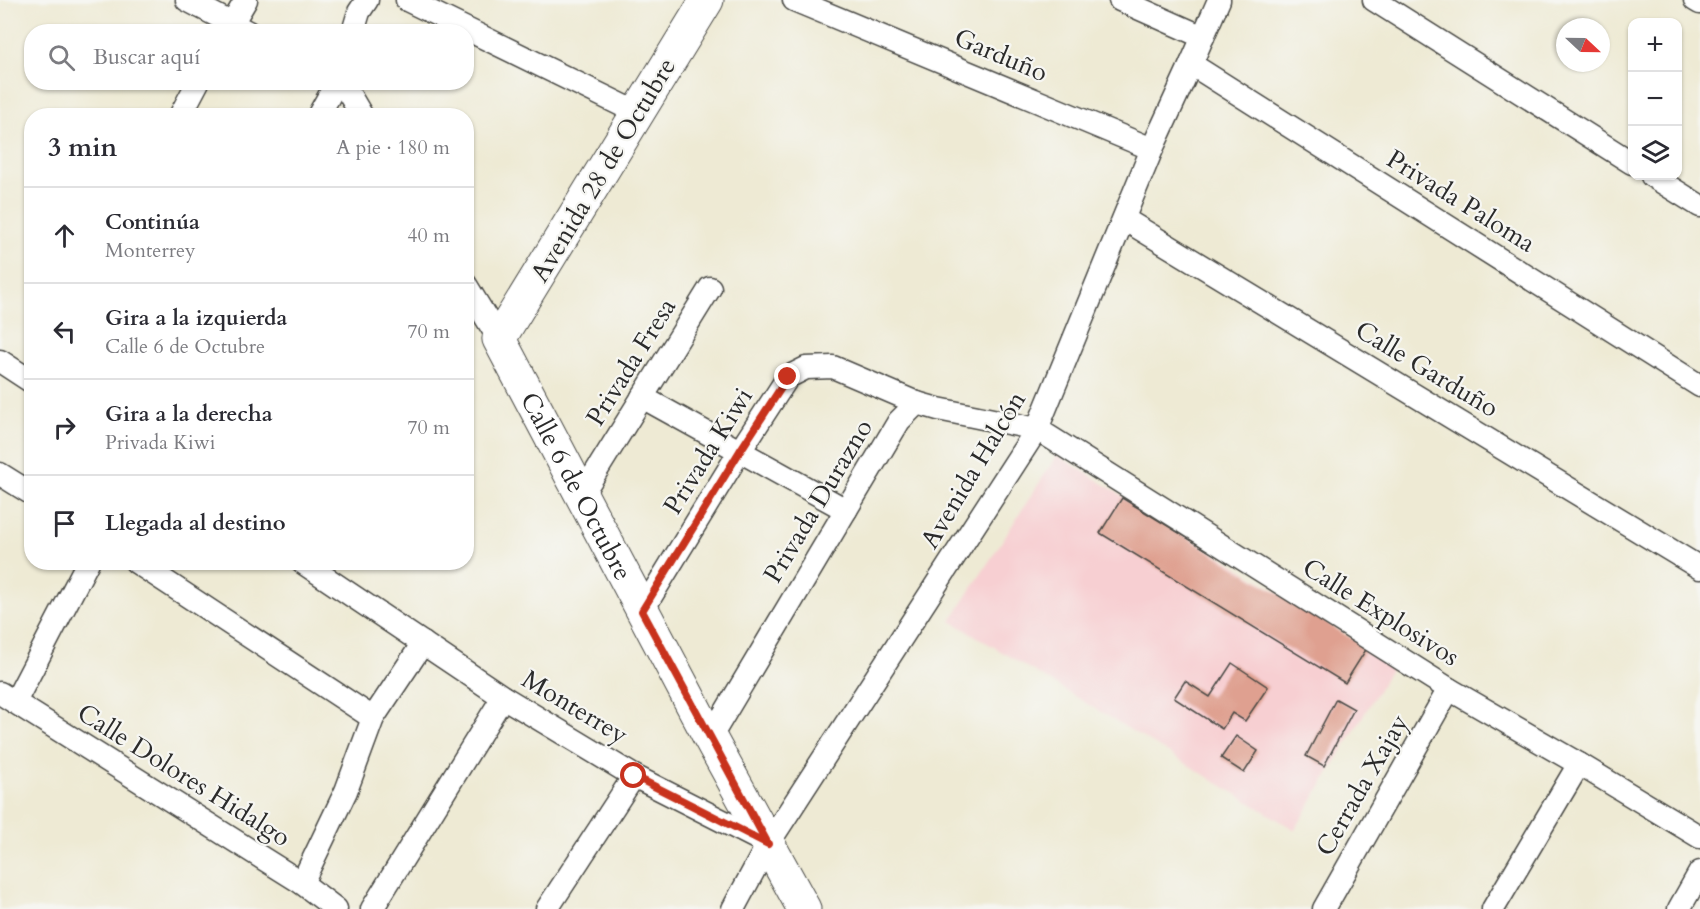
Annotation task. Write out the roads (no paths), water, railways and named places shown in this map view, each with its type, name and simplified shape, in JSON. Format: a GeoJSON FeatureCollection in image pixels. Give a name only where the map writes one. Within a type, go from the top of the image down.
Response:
{"type":"FeatureCollection","features":[{"type":"Feature","properties":{"kind":"street"},"geometry":{"type":"LineString","coordinates":[[187,0],[227,24]]}},
{"type":"Feature","properties":{"kind":"street"},"geometry":{"type":"LineString","coordinates":[[237,24],[246,0]]}},
{"type":"Feature","properties":{"kind":"street"},"geometry":{"type":"LineString","coordinates":[[355,24],[359,12],[367,0]]}},
{"type":"Feature","properties":{"kind":"street"},"geometry":{"type":"LineString","coordinates":[[407,0],[456,24]]}},
{"type":"Feature","properties":{"kind":"street","name":"Avenida 28 de Octubre"},"geometry":{"type":"LineString","coordinates":[[499,339],[706,0]]}},
{"type":"Feature","properties":{"kind":"street","name":"Garduño"},"geometry":{"type":"LineString","coordinates":[[794,0],[1152,149]]}},
{"type":"Feature","properties":{"kind":"street"},"geometry":{"type":"LineString","coordinates":[[1120,0],[1203,37]]}},
{"type":"Feature","properties":{"kind":"street","name":"Avenida Halcón"},"geometry":{"type":"LineString","coordinates":[[733,909],[768,844],[1037,429],[1152,149],[1219,0]]}},
{"type":"Feature","properties":{"kind":"street"},"geometry":{"type":"LineString","coordinates":[[1374,0],[1628,160]]}},
{"type":"Feature","properties":{"kind":"street"},"geometry":{"type":"LineString","coordinates":[[1695,0],[1700,3]]}},
{"type":"Feature","properties":{"kind":"street"},"geometry":{"type":"LineString","coordinates":[[474,33],[638,114]]}},
{"type":"Feature","properties":{"kind":"street","name":"Privada Paloma"},"geometry":{"type":"LineString","coordinates":[[1191,64],[1700,386]]}},
{"type":"Feature","properties":{"kind":"street"},"geometry":{"type":"LineString","coordinates":[[184,108],[194,90]]}},
{"type":"Feature","properties":{"kind":"street"},"geometry":{"type":"LineString","coordinates":[[323,108],[334,90]]}},
{"type":"Feature","properties":{"kind":"street"},"geometry":{"type":"LineString","coordinates":[[344,90],[357,108]]}},
{"type":"Feature","properties":{"kind":"street"},"geometry":{"type":"LineString","coordinates":[[1658,180],[1700,206]]}},
{"type":"Feature","properties":{"kind":"street","name":"Calle Garduño"},"geometry":{"type":"LineString","coordinates":[[1124,219],[1700,568]]}},
{"type":"Feature","properties":{"kind":"street","name":"Privada Fresa"},"geometry":{"type":"LineString","coordinates":[[581,496],[710,288]]}},
{"type":"Feature","properties":{"kind":"street","name":"Calle 6 de Octubre"},"geometry":{"type":"LineString","coordinates":[[474,298],[499,339],[642,611],[804,909]]}},
{"type":"Feature","properties":{"kind":"street"},"geometry":{"type":"LineString","coordinates":[[0,361],[24,377]]}},
{"type":"Feature","properties":{"kind":"street","name":"Privada Kiwi"},"geometry":{"type":"LineString","coordinates":[[642,611],[788,377],[806,368],[833,367],[917,403]]}},
{"type":"Feature","properties":{"kind":"street"},"geometry":{"type":"LineString","coordinates":[[642,397],[846,510]]}},
{"type":"Feature","properties":{"kind":"street"},"geometry":{"type":"LineString","coordinates":[[917,403],[1037,429]]}},
{"type":"Feature","properties":{"kind":"street","name":"Privada Durazno"},"geometry":{"type":"LineString","coordinates":[[710,738],[899,421],[917,403]]}},
{"type":"Feature","properties":{"kind":"street","name":"Calle Explosivos"},"geometry":{"type":"LineString","coordinates":[[1037,429],[1449,689],[1700,837]]}},
{"type":"Feature","properties":{"kind":"street"},"geometry":{"type":"LineString","coordinates":[[0,474],[24,489]]}},
{"type":"Feature","properties":{"kind":"street"},"geometry":{"type":"LineString","coordinates":[[8,698],[83,570]]}},
{"type":"Feature","properties":{"kind":"street"},"geometry":{"type":"LineString","coordinates":[[148,570],[373,718]]}},
{"type":"Feature","properties":{"kind":"street","name":"Monterrey"},"geometry":{"type":"LineString","coordinates":[[314,570],[503,697],[634,776],[768,844]]}},
{"type":"Feature","properties":{"kind":"street"},"geometry":{"type":"LineString","coordinates":[[302,883],[346,791],[373,718],[423,643]]}},
{"type":"Feature","properties":{"kind":"street","name":"Cerrada Xajay"},"geometry":{"type":"LineString","coordinates":[[1324,909],[1449,689]]}},
{"type":"Feature","properties":{"kind":"street"},"geometry":{"type":"LineString","coordinates":[[372,909],[503,697]]}},
{"type":"Feature","properties":{"kind":"street","name":"Calle Dolores Hidalgo"},"geometry":{"type":"LineString","coordinates":[[8,698],[302,883],[336,909]]}},
{"type":"Feature","properties":{"kind":"street"},"geometry":{"type":"LineString","coordinates":[[1493,909],[1579,764]]}},
{"type":"Feature","properties":{"kind":"street"},"geometry":{"type":"LineString","coordinates":[[547,909],[634,776]]}},
{"type":"Feature","properties":{"kind":"street"},"geometry":{"type":"LineString","coordinates":[[1679,909],[1700,872]]}}]}
